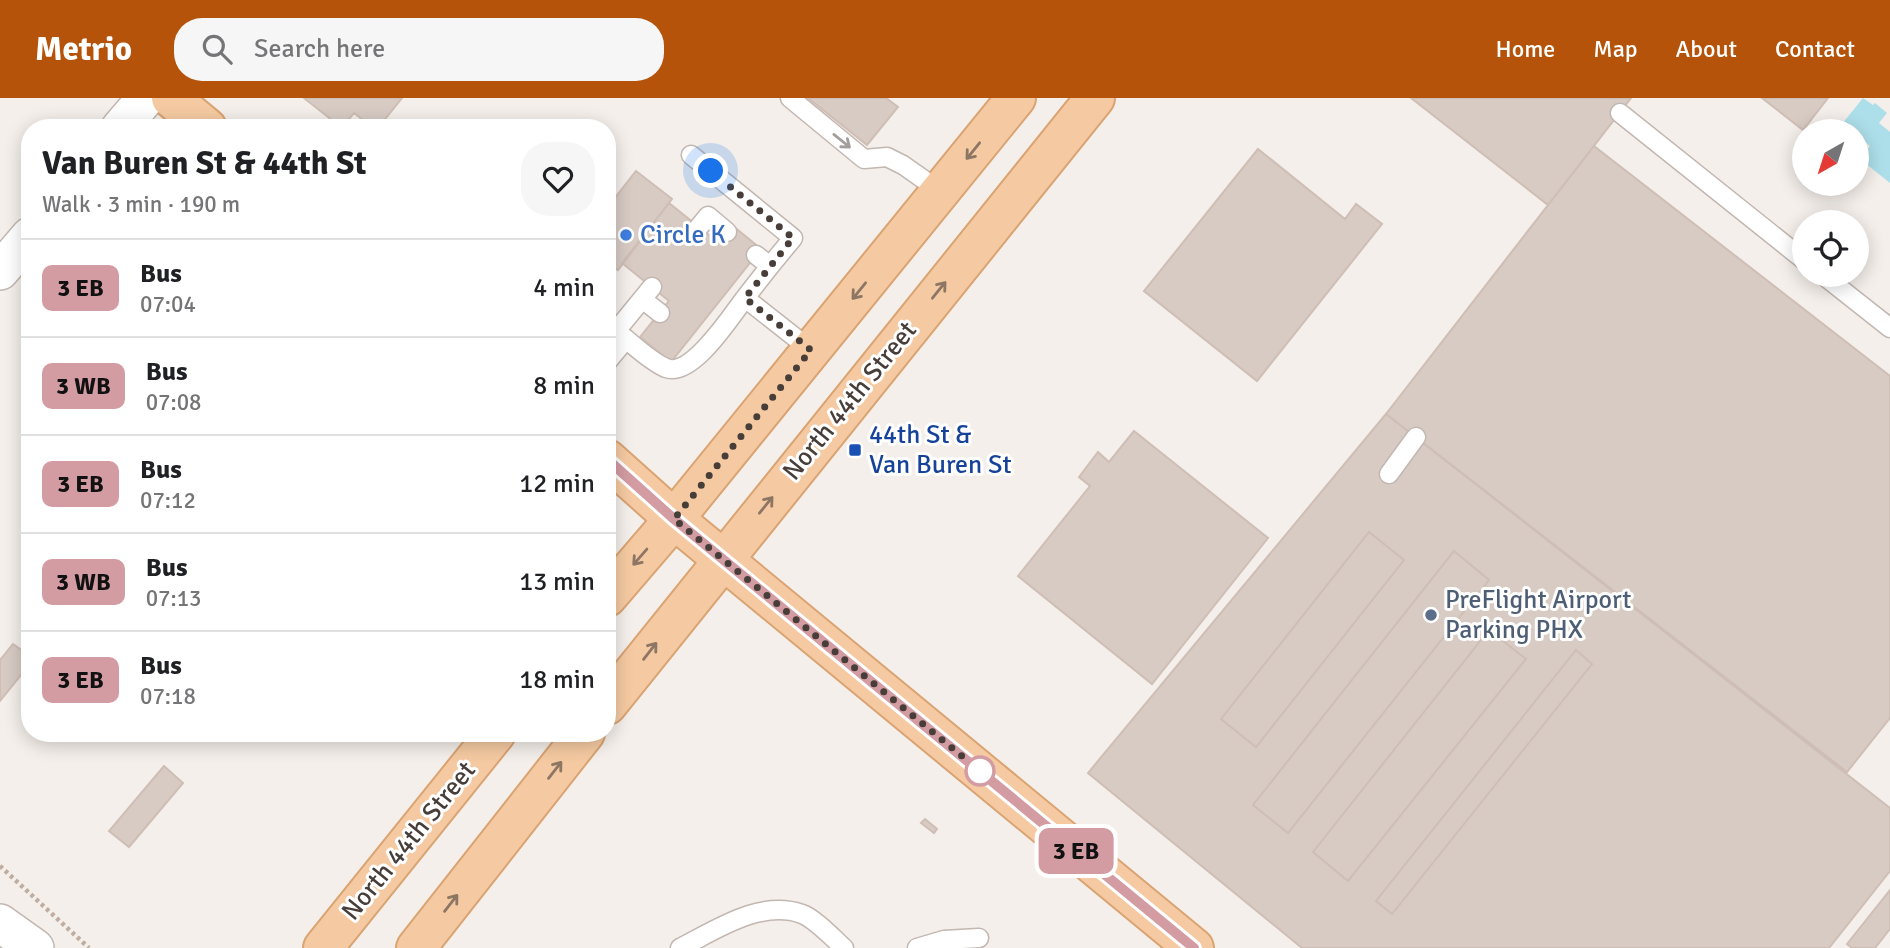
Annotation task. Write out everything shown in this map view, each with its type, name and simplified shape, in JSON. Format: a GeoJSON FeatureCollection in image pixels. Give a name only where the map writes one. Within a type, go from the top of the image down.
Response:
{"type":"FeatureCollection","features":[{"type":"Feature","properties":{"kind":"main road"},"geometry":{"type":"LineString","coordinates":[[171,98],[196,119]]}},
{"type":"Feature","properties":{"kind":"main road","name":"North 44th Street"},"geometry":{"type":"LineString","coordinates":[[616,694],[1095,98]]}},
{"type":"Feature","properties":{"kind":"main road"},"geometry":{"type":"LineString","coordinates":[[616,587],[940,191],[1005,105]]}},
{"type":"Feature","properties":{"kind":"main road"},"geometry":{"type":"LineString","coordinates":[[616,467],[674,519],[1194,948]]}},
{"type":"Feature","properties":{"kind":"main road","name":"North 44th Street"},"geometry":{"type":"LineString","coordinates":[[323,948],[489,742]]}},
{"type":"Feature","properties":{"kind":"main road"},"geometry":{"type":"LineString","coordinates":[[416,948],[577,742]]}},
{"type":"Feature","properties":{"kind":"street"},"geometry":{"type":"LineString","coordinates":[[128,119],[146,98]]}},
{"type":"Feature","properties":{"kind":"street"},"geometry":{"type":"LineString","coordinates":[[0,271],[21,246]]}},
{"type":"Feature","properties":{"kind":"street"},"geometry":{"type":"LineString","coordinates":[[0,923],[32,948]]}},
{"type":"Feature","properties":{"kind":"lane"},"geometry":{"type":"LineString","coordinates":[[790,98],[864,159],[887,158],[903,165],[940,191]]}},
{"type":"Feature","properties":{"kind":"lane"},"geometry":{"type":"LineString","coordinates":[[1620,113],[1792,250]]}},
{"type":"Feature","properties":{"kind":"lane"},"geometry":{"type":"LineString","coordinates":[[660,313],[647,293],[616,331],[668,369],[678,369],[696,360],[698,343],[721,313],[744,290],[763,261],[793,238],[691,155]]}},
{"type":"Feature","properties":{"kind":"lane"},"geometry":{"type":"LineString","coordinates":[[699,227],[708,216],[727,232]]}},
{"type":"Feature","properties":{"kind":"lane"},"geometry":{"type":"LineString","coordinates":[[1838,287],[1890,328]]}},
{"type":"Feature","properties":{"kind":"lane"},"geometry":{"type":"LineString","coordinates":[[744,290],[811,350]]}},
{"type":"Feature","properties":{"kind":"lane"},"geometry":{"type":"LineString","coordinates":[[616,351],[626,339]]}},
{"type":"Feature","properties":{"kind":"lane"},"geometry":{"type":"LineString","coordinates":[[1389,474],[1416,438]]}},
{"type":"Feature","properties":{"kind":"lane"},"geometry":{"type":"LineString","coordinates":[[680,948],[748,914],[775,911],[803,914],[844,948]]}},
{"type":"Feature","properties":{"kind":"lane"},"geometry":{"type":"LineString","coordinates":[[916,948],[944,940],[979,938]]}},
{"type":"Feature","properties":{"kind":"path"},"geometry":{"type":"LineString","coordinates":[[0,866],[89,948]]}},
{"type":"Feature","properties":{"kind":"water"},"geometry":{"type":"Polygon","coordinates":[[[1863,98],[1873,105],[1875,103],[1887,113],[1879,123],[1890,132],[1890,183],[1869,166],[1869,119],[1846,119],[1863,98]]]}},
{"type":"Feature","properties":{"kind":"building"},"geometry":{"type":"Polygon","coordinates":[[[304,98],[402,98],[385,119],[362,119],[354,113],[349,119],[331,119],[304,98]]]}},
{"type":"Feature","properties":{"kind":"building"},"geometry":{"type":"Polygon","coordinates":[[[808,98],[886,98],[898,107],[867,145],[808,98]]]}},
{"type":"Feature","properties":{"kind":"building","name":"PreFlight Airport Parking PHX"},"geometry":{"type":"Polygon","coordinates":[[[1411,98],[1631,98],[1594,146],[1890,376],[1890,718],[1847,772],[1386,414],[1548,205],[1411,98]]]}},
{"type":"Feature","properties":{"kind":"building"},"geometry":{"type":"Polygon","coordinates":[[[1411,98],[1631,98],[1548,205],[1411,98]]]}},
{"type":"Feature","properties":{"kind":"building"},"geometry":{"type":"Polygon","coordinates":[[[1762,98],[1828,98],[1812,119],[1792,119],[1792,121],[1762,98]]]}},
{"type":"Feature","properties":{"kind":"building","name":"PreFlight Airport Parking PHX"},"geometry":{"type":"Polygon","coordinates":[[[1594,146],[1890,376],[1890,718],[1847,772],[1386,414],[1594,146]]]}},
{"type":"Feature","properties":{"kind":"building"},"geometry":{"type":"Polygon","coordinates":[[[1258,149],[1345,219],[1356,204],[1382,224],[1257,381],[1144,291],[1258,149]]]}},
{"type":"Feature","properties":{"kind":"building","name":"Circle K"},"geometry":{"type":"Polygon","coordinates":[[[636,171],[672,199],[618,270],[616,269],[616,197],[636,171]]]}},
{"type":"Feature","properties":{"kind":"building"},"geometry":{"type":"Polygon","coordinates":[[[669,203],[719,243],[733,226],[761,249],[671,362],[640,337],[669,301],[622,263],[669,203]]]}},
{"type":"Feature","properties":{"kind":"building","name":"PreFlight Airport Parking PHX"},"geometry":{"type":"Polygon","coordinates":[[[1386,414],[1890,808],[1890,871],[1829,948],[1302,948],[1088,773],[1386,414]]]}},
{"type":"Feature","properties":{"kind":"building"},"geometry":{"type":"Polygon","coordinates":[[[1134,431],[1268,538],[1152,684],[1018,576],[1090,486],[1079,477],[1098,452],[1109,462],[1134,431]]]}},
{"type":"Feature","properties":{"kind":"building"},"geometry":{"type":"Polygon","coordinates":[[[1369,532],[1404,560],[1256,747],[1221,719],[1369,532]]]}},
{"type":"Feature","properties":{"kind":"building"},"geometry":{"type":"Polygon","coordinates":[[[1454,551],[1489,580],[1288,833],[1253,805],[1454,551]]]}},
{"type":"Feature","properties":{"kind":"building"},"geometry":{"type":"Polygon","coordinates":[[[1489,630],[1526,659],[1348,881],[1313,852],[1489,630]]]}},
{"type":"Feature","properties":{"kind":"building"},"geometry":{"type":"Polygon","coordinates":[[[13,644],[21,650],[21,675],[0,701],[0,660],[13,644]]]}},
{"type":"Feature","properties":{"kind":"building"},"geometry":{"type":"Polygon","coordinates":[[[1576,650],[1592,664],[1392,914],[1376,901],[1576,650]]]}},
{"type":"Feature","properties":{"kind":"building"},"geometry":{"type":"Polygon","coordinates":[[[164,766],[183,783],[129,847],[109,831],[164,766]]]}},
{"type":"Feature","properties":{"kind":"building"},"geometry":{"type":"Polygon","coordinates":[[[925,819],[937,829],[934,833],[921,823],[925,819]]]}},
{"type":"Feature","properties":{"kind":"building"},"geometry":{"type":"Polygon","coordinates":[[[1890,890],[1890,929],[1875,948],[1852,948],[1847,944],[1890,890]]]}},
{"type":"Feature","properties":{"kind":"bus line"},"geometry":{"type":"LineString","coordinates":[[616,467],[674,519],[1194,948]]}},
{"type":"Feature","properties":{"kind":"place","name":"Circle K"},"geometry":{"type":"Point","coordinates":[626,235]}},
{"type":"Feature","properties":{"kind":"place","name":"44th St & Van Buren St"},"geometry":{"type":"Point","coordinates":[855,450]}},
{"type":"Feature","properties":{"kind":"place","name":"PreFlight Airport Parking PHX"},"geometry":{"type":"Point","coordinates":[1431,615]}},
{"type":"Feature","properties":{"kind":"route"},"geometry":{"type":"LineString","coordinates":[[711,171],[793,238],[745,298],[811,350],[674,519],[980,771]]}}]}
